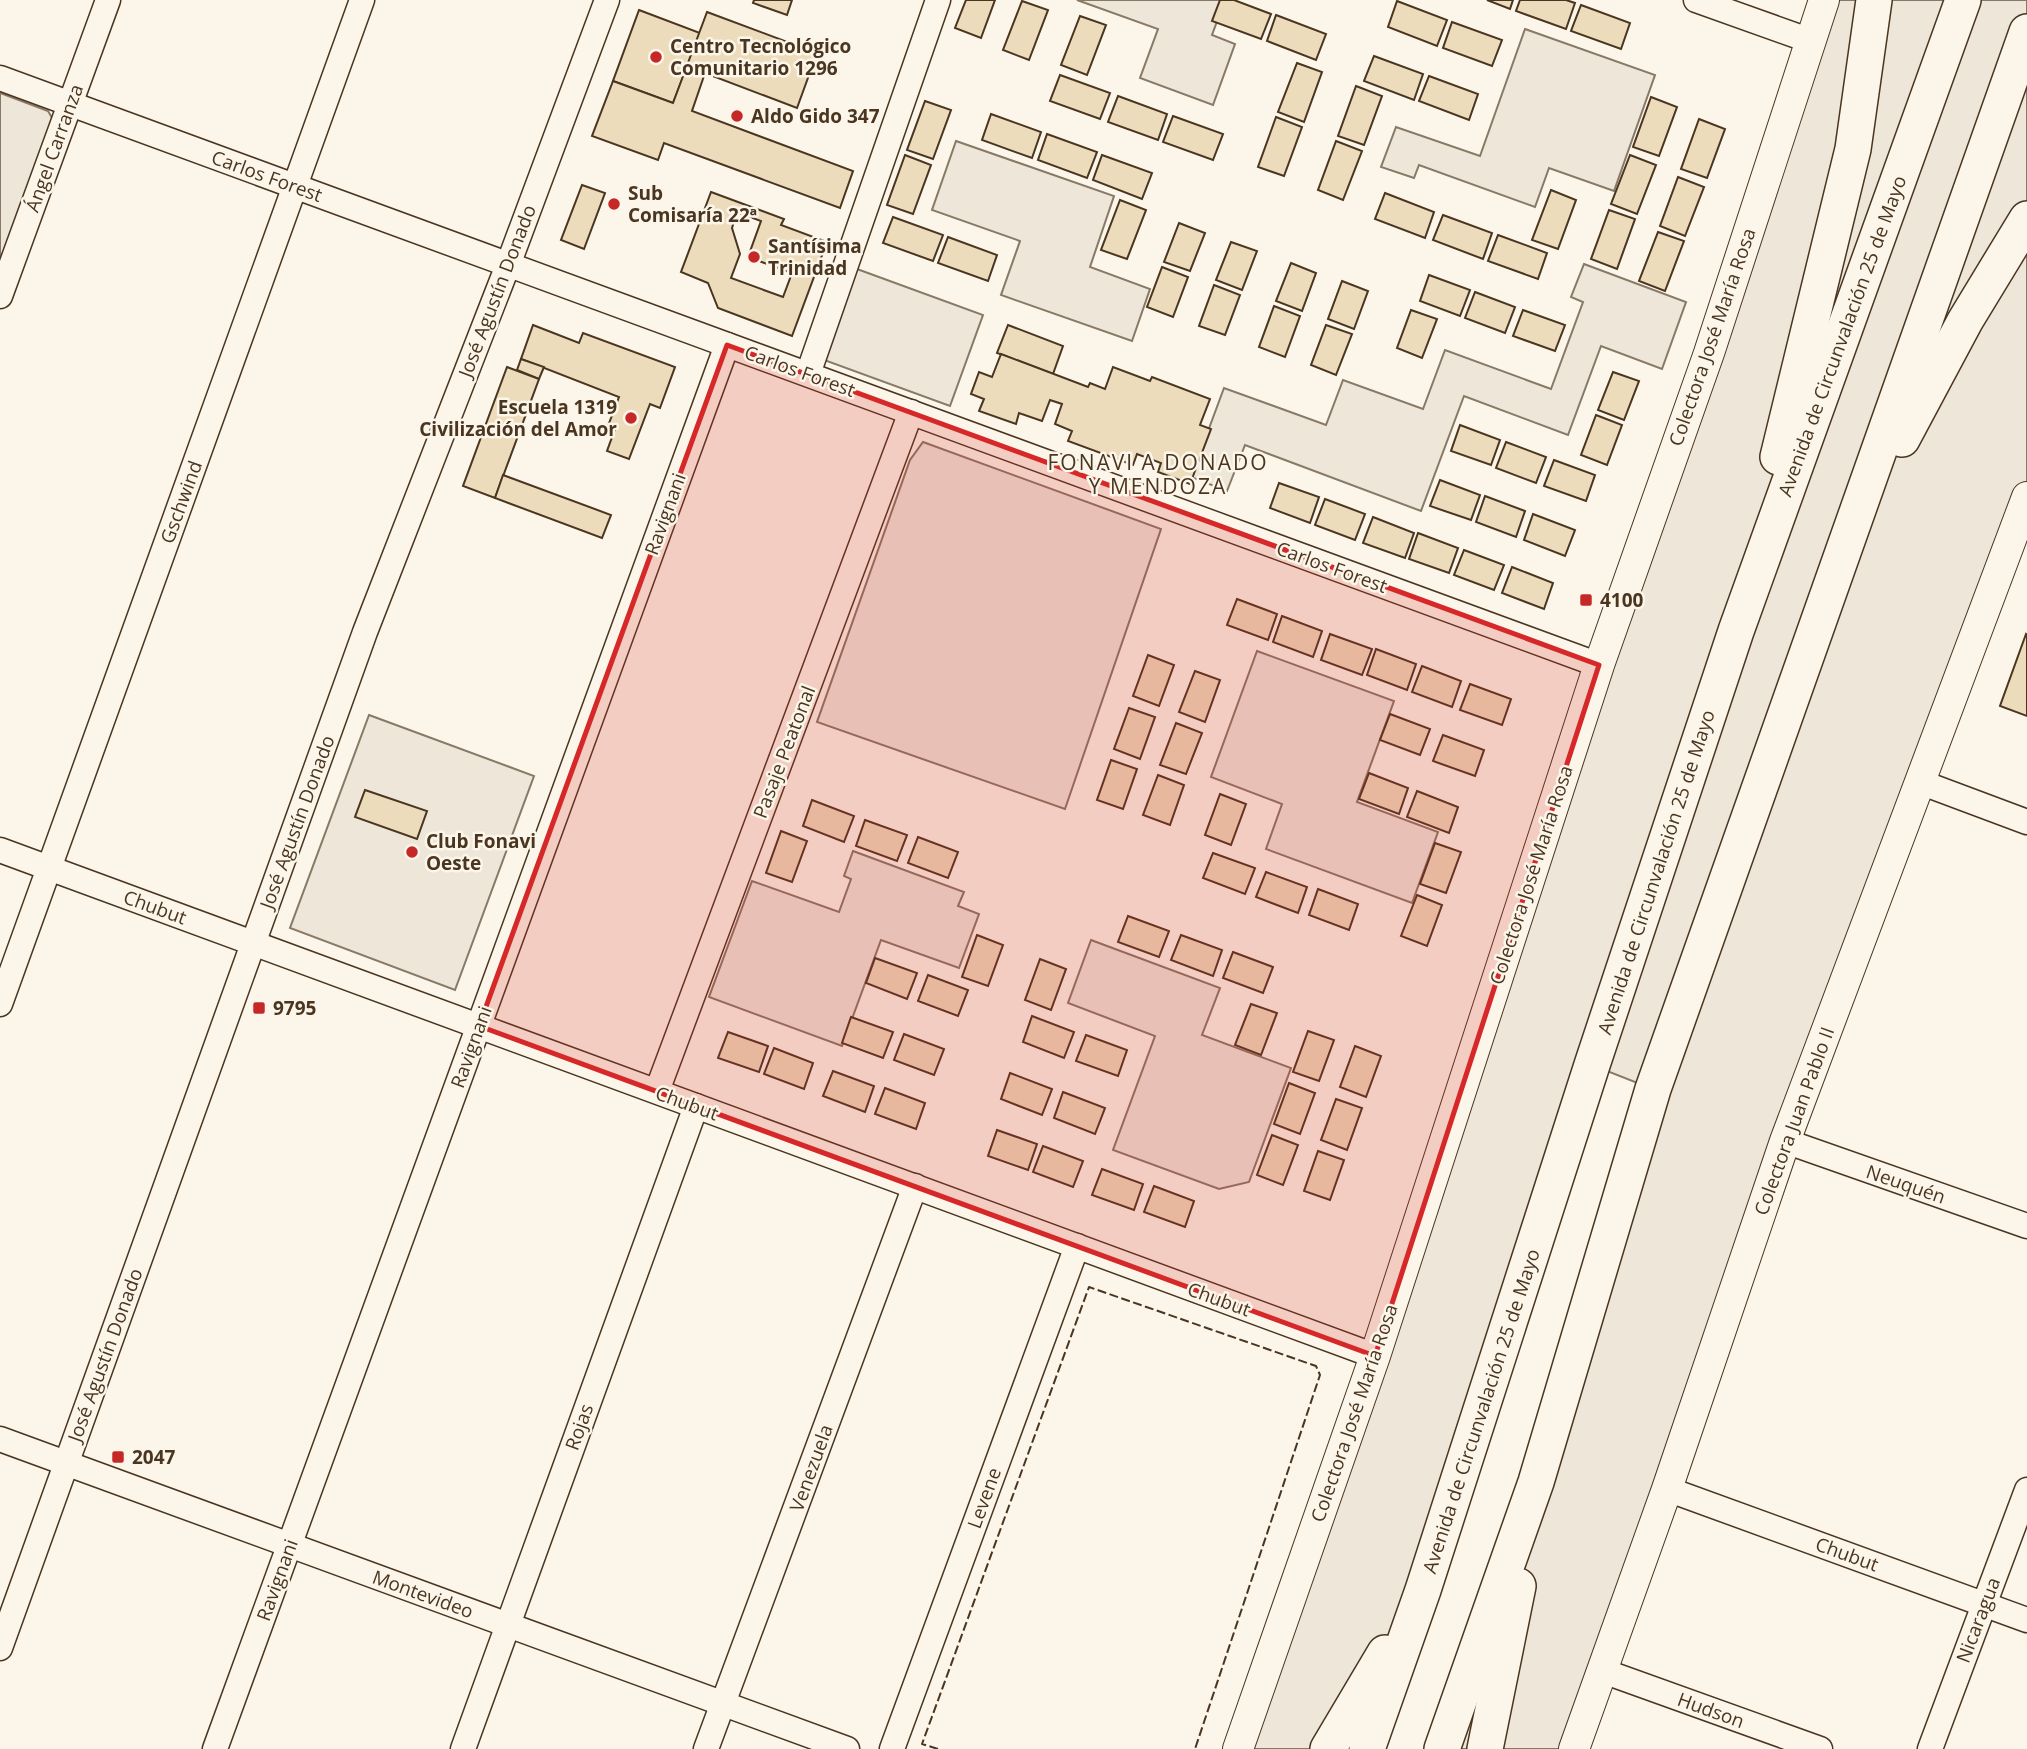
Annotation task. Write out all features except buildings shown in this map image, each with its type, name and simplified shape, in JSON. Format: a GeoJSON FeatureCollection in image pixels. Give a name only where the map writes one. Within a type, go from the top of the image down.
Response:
{"type":"FeatureCollection","features":[{"type":"Feature","properties":{"kind":"highway"},"geometry":{"type":"LineString","coordinates":[[1737,631],[1853,149],[1874,0]]}},
{"type":"Feature","properties":{"kind":"highway","name":"Avenida de Circunvalación 25 de Mayo"},"geometry":{"type":"LineString","coordinates":[[1367,1749],[1423,1590],[1592,1065],[1737,631],[1963,0]]}},
{"type":"Feature","properties":{"kind":"highway"},"geometry":{"type":"LineString","coordinates":[[1441,1749],[1536,1482],[1654,1089],[2027,32]]}},
{"type":"Feature","properties":{"kind":"highway"},"geometry":{"type":"LineString","coordinates":[[1842,557],[1965,321],[2027,219]]}},
{"type":"Feature","properties":{"kind":"highway"},"geometry":{"type":"LineString","coordinates":[[1485,1749],[1536,1482]]}},
{"type":"Feature","properties":{"kind":"highway"},"geometry":{"type":"LineString","coordinates":[[1328,1749],[1423,1590]]}},
{"type":"Feature","properties":{"kind":"main road","name":"Colectora José María Rosa"},"geometry":{"type":"LineString","coordinates":[[1238,1749],[1375,1356],[1599,665],[1709,353],[1824,0]]}},
{"type":"Feature","properties":{"kind":"main road","name":"Colectora Juan Pablo II"},"geometry":{"type":"LineString","coordinates":[[1574,1749],[1667,1489],[1785,1141],[2027,497]]}},
{"type":"Feature","properties":{"kind":"main road"},"geometry":{"type":"LineString","coordinates":[[1564,1749],[1591,1702]]}},
{"type":"Feature","properties":{"kind":"street","name":"Ángel Carranza"},"geometry":{"type":"LineString","coordinates":[[0,296],[108,0]]}},
{"type":"Feature","properties":{"kind":"street","name":"Gschwind"},"geometry":{"type":"LineString","coordinates":[[0,1004],[362,0]]}},
{"type":"Feature","properties":{"kind":"street","name":"José Agustín Donado"},"geometry":{"type":"LineString","coordinates":[[0,1648],[365,632],[508,265],[607,0]]}},
{"type":"Feature","properties":{"kind":"street"},"geometry":{"type":"LineString","coordinates":[[808,374],[938,0]]}},
{"type":"Feature","properties":{"kind":"street"},"geometry":{"type":"LineString","coordinates":[[1696,0],[1811,41]]}},
{"type":"Feature","properties":{"kind":"street","name":"Carlos Forest"},"geometry":{"type":"LineString","coordinates":[[0,78],[1599,665]]}},
{"type":"Feature","properties":{"kind":"street","name":"Ravignani"},"geometry":{"type":"LineString","coordinates":[[215,1749],[727,345]]}},
{"type":"Feature","properties":{"kind":"street","name":"Pasaje Peatonal"},"geometry":{"type":"LineString","coordinates":[[657,1091],[911,412]]}},
{"type":"Feature","properties":{"kind":"street"},"geometry":{"type":"LineString","coordinates":[[1920,782],[2027,822]]}},
{"type":"Feature","properties":{"kind":"street","name":"Chubut"},"geometry":{"type":"LineString","coordinates":[[0,850],[1375,1356]]}},
{"type":"Feature","properties":{"kind":"street","name":"Rojas"},"geometry":{"type":"LineString","coordinates":[[463,1749],[696,1106]]}},
{"type":"Feature","properties":{"kind":"street","name":"Neuquén"},"geometry":{"type":"LineString","coordinates":[[1785,1141],[2027,1226]]}},
{"type":"Feature","properties":{"kind":"street","name":"Venezuela"},"geometry":{"type":"LineString","coordinates":[[706,1749],[915,1186]]}},
{"type":"Feature","properties":{"kind":"street","name":"Levene"},"geometry":{"type":"LineString","coordinates":[[892,1749],[1077,1246]]}},
{"type":"Feature","properties":{"kind":"street","name":"Montevideo"},"geometry":{"type":"LineString","coordinates":[[0,1439],[847,1749]]}},
{"type":"Feature","properties":{"kind":"street","name":"Chubut"},"geometry":{"type":"LineString","coordinates":[[1667,1489],[2027,1620]]}},
{"type":"Feature","properties":{"kind":"street","name":"Nicaragua"},"geometry":{"type":"LineString","coordinates":[[1930,1749],[2027,1490]]}},
{"type":"Feature","properties":{"kind":"street","name":"Hudson"},"geometry":{"type":"LineString","coordinates":[[1603,1671],[1820,1749]]}},
{"type":"Feature","properties":{"kind":"highlighted area"},"geometry":{"type":"Polygon","coordinates":[[[727,345],[1599,665],[1375,1356],[479,1026],[727,345]]]}},
{"type":"Feature","properties":{"kind":"shaded area"},"geometry":{"type":"Polygon","coordinates":[[[1077,0],[1225,0],[1212,35],[1235,44],[1213,105],[1140,78],[1158,29],[1077,0]]]}},
{"type":"Feature","properties":{"kind":"shaded area"},"geometry":{"type":"Polygon","coordinates":[[[1824,0],[2027,0],[2027,497],[1574,1749],[1442,1749],[1653,1089],[1592,1065],[1367,1749],[1238,1749],[1824,0]]]}},
{"type":"Feature","properties":{"kind":"shaded area"},"geometry":{"type":"Polygon","coordinates":[[[1525,29],[1655,75],[1614,191],[1549,168],[1535,207],[1419,165],[1414,178],[1381,167],[1396,127],[1480,156],[1525,29]]]}},
{"type":"Feature","properties":{"kind":"shaded area"},"geometry":{"type":"Polygon","coordinates":[[[0,93],[48,111],[54,121],[0,279],[0,93]]]}},
{"type":"Feature","properties":{"kind":"shaded area"},"geometry":{"type":"Polygon","coordinates":[[[956,141],[1114,196],[1090,267],[1150,289],[1132,341],[1001,295],[1020,241],[932,210],[956,141]]]}},
{"type":"Feature","properties":{"kind":"shaded area"},"geometry":{"type":"Polygon","coordinates":[[[1584,264],[1686,302],[1662,369],[1601,346],[1568,435],[1464,396],[1421,511],[1245,445],[1227,491],[1191,477],[1224,388],[1326,425],[1343,380],[1423,409],[1445,350],[1551,389],[1583,302],[1571,297],[1584,264]]]}},
{"type":"Feature","properties":{"kind":"shaded area"},"geometry":{"type":"Polygon","coordinates":[[[857,269],[983,315],[950,406],[824,360],[857,269]]]}},
{"type":"Feature","properties":{"kind":"shaded area"},"geometry":{"type":"Polygon","coordinates":[[[923,442],[1161,529],[1065,809],[817,722],[910,460],[923,442]]]}},
{"type":"Feature","properties":{"kind":"shaded area"},"geometry":{"type":"Polygon","coordinates":[[[1257,651],[1394,701],[1357,802],[1438,832],[1412,903],[1266,849],[1282,804],[1211,777],[1257,651]]]}},
{"type":"Feature","properties":{"kind":"shaded area","name":"Club Fonavi Oeste"},"geometry":{"type":"Polygon","coordinates":[[[369,715],[534,776],[455,990],[290,928],[369,715]]]}},
{"type":"Feature","properties":{"kind":"shaded area"},"geometry":{"type":"Polygon","coordinates":[[[853,851],[964,892],[958,906],[979,914],[959,968],[881,940],[842,1046],[709,997],[752,881],[839,912],[851,879],[844,876],[853,851]]]}},
{"type":"Feature","properties":{"kind":"shaded area"},"geometry":{"type":"Polygon","coordinates":[[[1091,940],[1220,988],[1202,1035],[1291,1068],[1249,1182],[1219,1189],[1113,1150],[1155,1036],[1068,1003],[1091,940]]]}},
{"type":"Feature","properties":{"kind":"fence"},"geometry":{"type":"LineString","coordinates":[[938,1749],[922,1744],[1089,1287],[1316,1366],[1320,1375],[1195,1749]]}},
{"type":"Feature","properties":{"kind":"place","name":"Centro Tecnológico Comunitario 1296"},"geometry":{"type":"Point","coordinates":[656,57]}},
{"type":"Feature","properties":{"kind":"place","name":"Aldo Gido 347"},"geometry":{"type":"Point","coordinates":[737,116]}},
{"type":"Feature","properties":{"kind":"place","name":"Sub Comisaría 22ª"},"geometry":{"type":"Point","coordinates":[614,204]}},
{"type":"Feature","properties":{"kind":"place","name":"Santísima Trinidad"},"geometry":{"type":"Point","coordinates":[754,257]}},
{"type":"Feature","properties":{"kind":"place","name":"Escuela 1319 Civilización del Amor"},"geometry":{"type":"Point","coordinates":[631,418]}},
{"type":"Feature","properties":{"kind":"place","name":"4100"},"geometry":{"type":"Point","coordinates":[1586,600]}},
{"type":"Feature","properties":{"kind":"place","name":"Club Fonavi Oeste"},"geometry":{"type":"Point","coordinates":[412,852]}},
{"type":"Feature","properties":{"kind":"place","name":"9795"},"geometry":{"type":"Point","coordinates":[259,1008]}},
{"type":"Feature","properties":{"kind":"place","name":"2047"},"geometry":{"type":"Point","coordinates":[118,1457]}},
{"type":"Feature","properties":{"kind":"district","name":"FONAVI A DONADO Y MENDOZA"},"geometry":{"type":"Point","coordinates":[1158,475]}}]}
